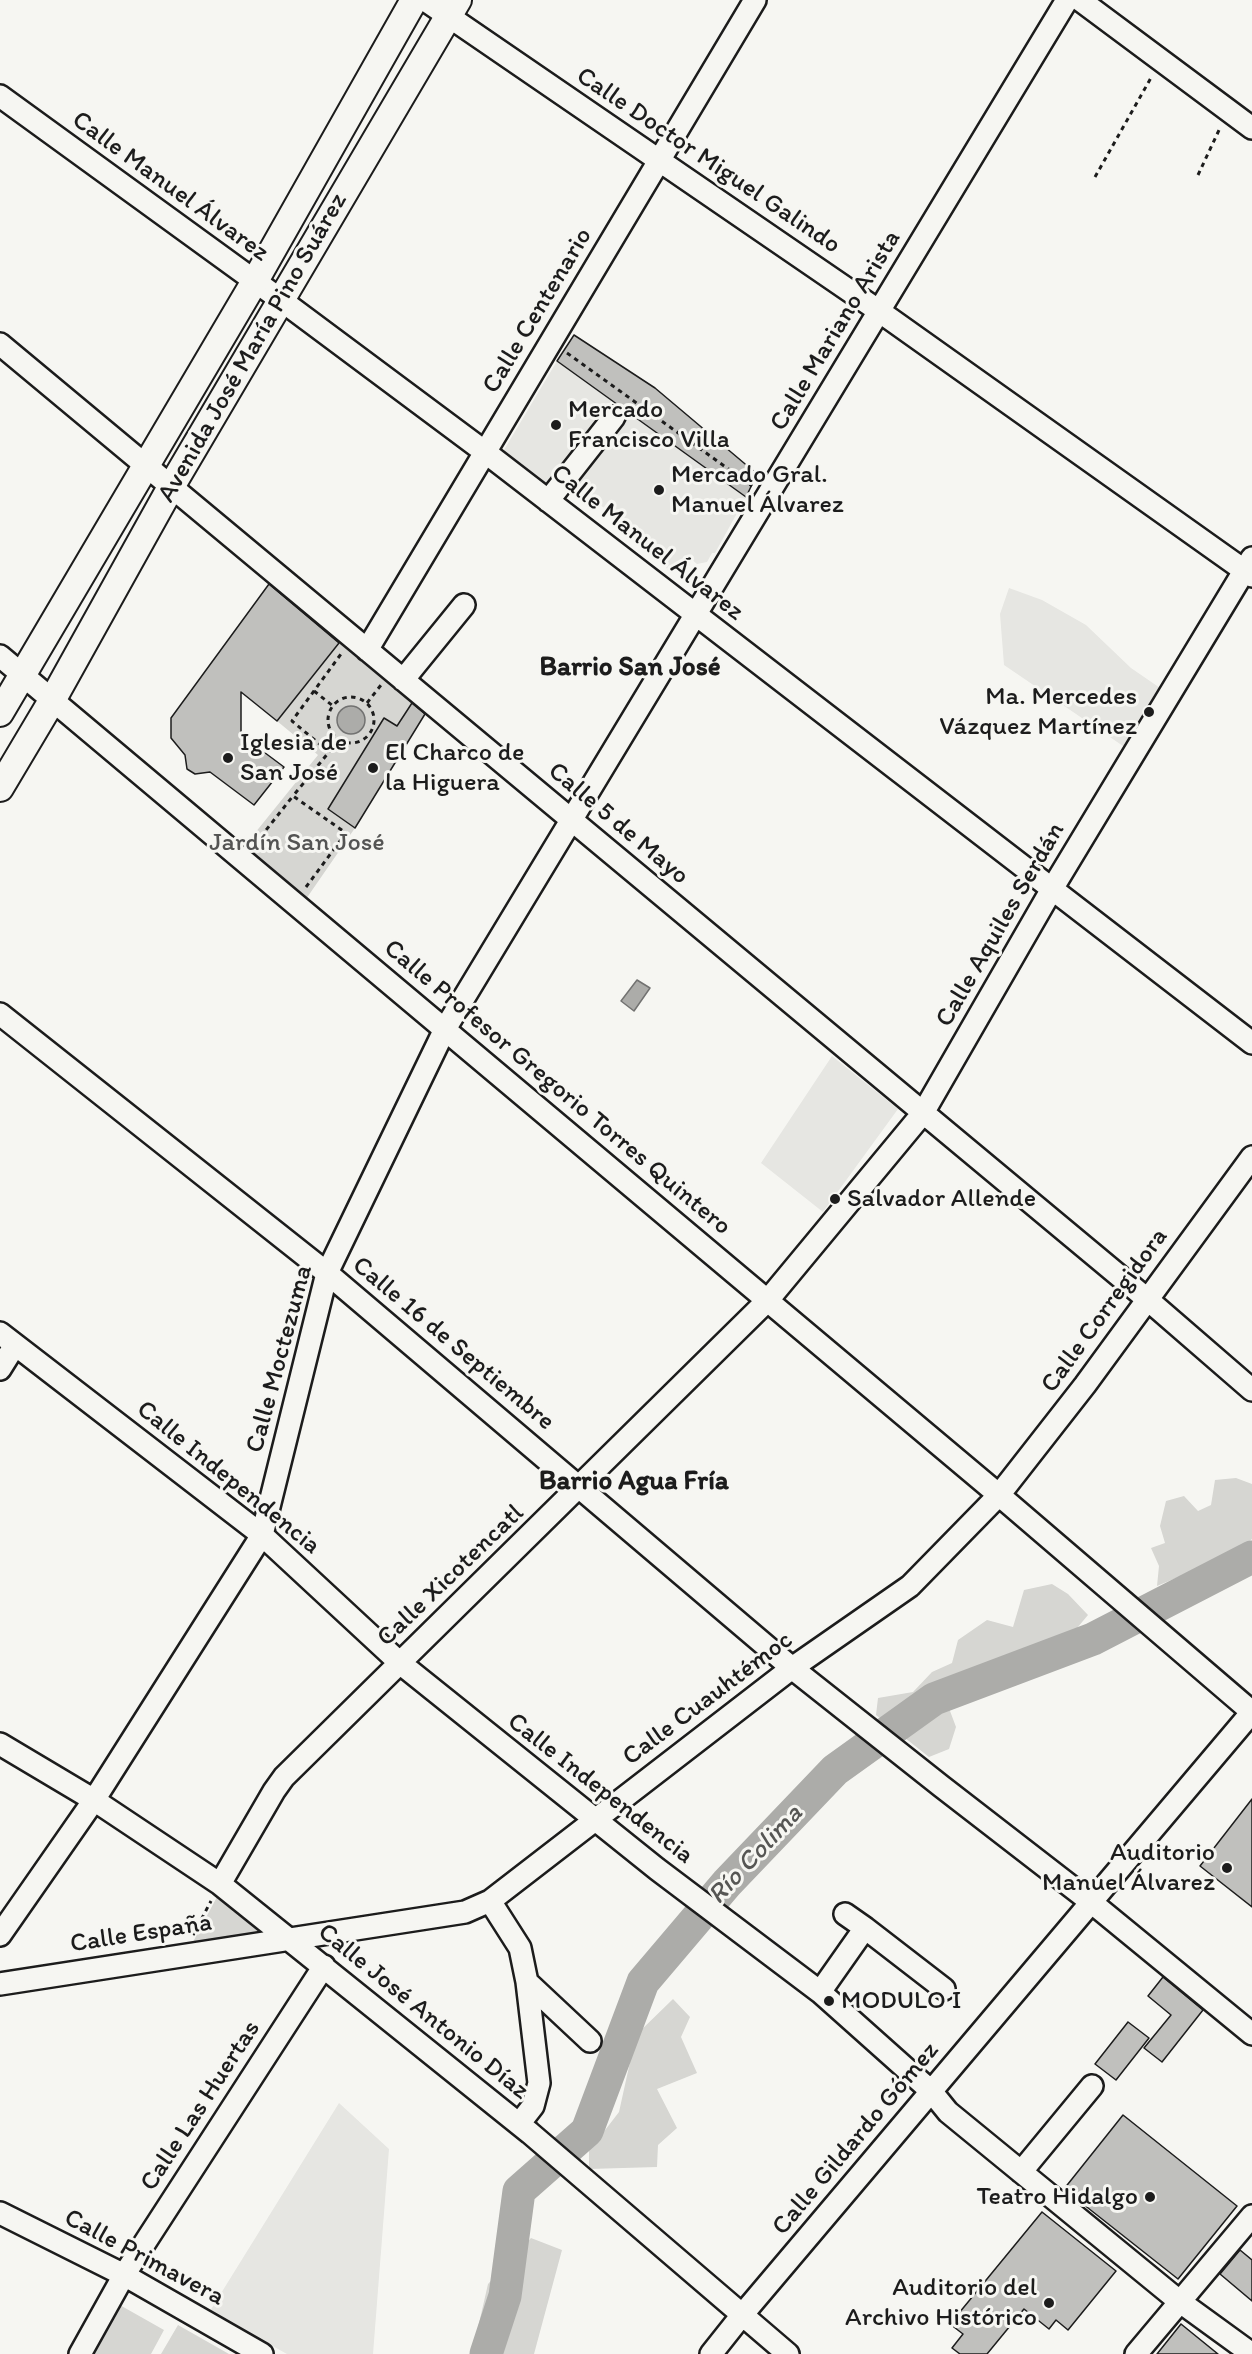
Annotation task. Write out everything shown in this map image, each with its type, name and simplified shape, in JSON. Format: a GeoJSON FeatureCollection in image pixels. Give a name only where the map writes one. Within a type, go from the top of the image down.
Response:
{"type":"FeatureCollection","features":[{"type":"Feature","properties":{"kind":"main road","name":"Avenida José María Pino Suárez"},"geometry":{"type":"LineString","coordinates":[[0,713],[255,281],[414,0]]}},
{"type":"Feature","properties":{"kind":"main road","name":"Avenida José María Pino Suárez"},"geometry":{"type":"LineString","coordinates":[[0,788],[53,699],[171,487],[454,9]]}},
{"type":"Feature","properties":{"kind":"street","name":"Calle Doctor Miguel Galindo"},"geometry":{"type":"LineString","coordinates":[[425,0],[454,9],[660,160],[1249,568]]}},
{"type":"Feature","properties":{"kind":"street","name":"Calle Centenario"},"geometry":{"type":"LineString","coordinates":[[360,644],[485,452],[755,0]]}},
{"type":"Feature","properties":{"kind":"street","name":"Calle Mariano Arista"},"geometry":{"type":"LineString","coordinates":[[445,1029],[1067,0]]}},
{"type":"Feature","properties":{"kind":"street"},"geometry":{"type":"LineString","coordinates":[[1080,0],[1162,59],[1228,111],[1251,123]]}},
{"type":"Feature","properties":{"kind":"street","name":"Calle Manuel Álvarez"},"geometry":{"type":"LineString","coordinates":[[0,96],[281,300],[485,452],[1252,1043]]}},
{"type":"Feature","properties":{"kind":"street","name":"Calle 5 de Mayo"},"geometry":{"type":"LineString","coordinates":[[0,344],[1147,1299]]}},
{"type":"Feature","properties":{"kind":"street"},"geometry":{"type":"LineString","coordinates":[[548,501],[614,417]]}},
{"type":"Feature","properties":{"kind":"street","name":"Calle Aquiles Serdán"},"geometry":{"type":"LineString","coordinates":[[768,1300],[923,1113],[1052,889],[1249,568]]}},
{"type":"Feature","properties":{"kind":"street"},"geometry":{"type":"LineString","coordinates":[[403,680],[464,605]]}},
{"type":"Feature","properties":{"kind":"street","name":"Calle Profesor Gregorio Torres Quintero"},"geometry":{"type":"LineString","coordinates":[[0,656],[768,1300],[1252,1712]]}},
{"type":"Feature","properties":{"kind":"street","name":"Calle 16 de Septiembre"},"geometry":{"type":"LineString","coordinates":[[0,1014],[327,1273],[792,1668],[1091,1902]]}},
{"type":"Feature","properties":{"kind":"street","name":"Calle Moctezuma"},"geometry":{"type":"LineString","coordinates":[[0,1935],[94,1800],[262,1535],[327,1273],[445,1029]]}},
{"type":"Feature","properties":{"kind":"street","name":"Calle Corregidora"},"geometry":{"type":"LineString","coordinates":[[999,1495],[1085,1385],[1252,1157]]}},
{"type":"Feature","properties":{"kind":"street"},"geometry":{"type":"LineString","coordinates":[[1147,1299],[1252,1390]]}},
{"type":"Feature","properties":{"kind":"street","name":"Calle Xicotencatl"},"geometry":{"type":"LineString","coordinates":[[220,1884],[284,1777],[580,1488],[768,1300]]}},
{"type":"Feature","properties":{"kind":"street"},"geometry":{"type":"LineString","coordinates":[[0,1370],[8,1339]]}},
{"type":"Feature","properties":{"kind":"street","name":"Calle Independencia"},"geometry":{"type":"LineString","coordinates":[[8,1339],[262,1535],[400,1663],[657,1869],[820,1992],[932,2091],[948,2112],[1179,2301],[1252,2354]]}},
{"type":"Feature","properties":{"kind":"street","name":"Calle Cuauhtémoc"},"geometry":{"type":"LineString","coordinates":[[290,1938],[465,1912],[490,1901],[792,1668],[910,1586],[999,1495]]}},
{"type":"Feature","properties":{"kind":"street","name":"Calle Gildardo Gómez"},"geometry":{"type":"LineString","coordinates":[[711,2354],[742,2314],[1252,1712]]}},
{"type":"Feature","properties":{"kind":"street","name":"Calle José Antonio Díaz"},"geometry":{"type":"LineString","coordinates":[[0,1744],[94,1800],[220,1884],[290,1938],[524,2128],[788,2354]]}},
{"type":"Feature","properties":{"kind":"street"},"geometry":{"type":"LineString","coordinates":[[490,1901],[520,1948],[527,1982],[539,2083],[524,2128]]}},
{"type":"Feature","properties":{"kind":"street"},"geometry":{"type":"LineString","coordinates":[[1091,1902],[1252,2034]]}},
{"type":"Feature","properties":{"kind":"street"},"geometry":{"type":"LineString","coordinates":[[845,1914],[944,1989]]}},
{"type":"Feature","properties":{"kind":"street"},"geometry":{"type":"LineString","coordinates":[[820,1992],[865,1928]]}},
{"type":"Feature","properties":{"kind":"street","name":"Calle España"},"geometry":{"type":"LineString","coordinates":[[0,1984],[290,1938]]}},
{"type":"Feature","properties":{"kind":"street","name":"Calle Las Huertas"},"geometry":{"type":"LineString","coordinates":[[80,2354],[124,2275],[324,1966]]}},
{"type":"Feature","properties":{"kind":"street"},"geometry":{"type":"LineString","coordinates":[[527,1982],[590,2041]]}},
{"type":"Feature","properties":{"kind":"street"},"geometry":{"type":"LineString","coordinates":[[1021,2172],[1092,2086]]}},
{"type":"Feature","properties":{"kind":"street","name":"Calle Primavera"},"geometry":{"type":"LineString","coordinates":[[0,2213],[124,2275],[262,2354]]}},
{"type":"Feature","properties":{"kind":"street"},"geometry":{"type":"LineString","coordinates":[[1136,2354],[1252,2216]]}},
{"type":"Feature","properties":{"kind":"path"},"geometry":{"type":"LineString","coordinates":[[1095,177],[1162,59]]}},
{"type":"Feature","properties":{"kind":"path"},"geometry":{"type":"LineString","coordinates":[[1198,175],[1228,111]]}},
{"type":"Feature","properties":{"kind":"path"},"geometry":{"type":"LineString","coordinates":[[551,342],[768,497]]}},
{"type":"Feature","properties":{"kind":"path"},"geometry":{"type":"LineString","coordinates":[[329,752],[292,721],[314,691],[360,644]]}},
{"type":"Feature","properties":{"kind":"path"},"geometry":{"type":"LineString","coordinates":[[314,691],[333,706]]}},
{"type":"Feature","properties":{"kind":"path"},"geometry":{"type":"LineString","coordinates":[[342,698],[358,698],[367,703],[374,713],[373,727],[365,739],[351,743],[339,739],[331,732],[328,725],[328,717],[333,706],[342,698]]}},
{"type":"Feature","properties":{"kind":"path"},"geometry":{"type":"LineString","coordinates":[[243,860],[339,739]]}},
{"type":"Feature","properties":{"kind":"path"},"geometry":{"type":"LineString","coordinates":[[293,796],[346,833],[294,902]]}},
{"type":"Feature","properties":{"kind":"path"},"geometry":{"type":"LineString","coordinates":[[183,1954],[220,1884]]}},
{"type":"Feature","properties":{"kind":"shaded area","name":"Mercado Francisco Villa"},"geometry":{"type":"Polygon","coordinates":[[[557,361],[612,400],[547,487],[505,456],[504,450],[557,361]]]}},
{"type":"Feature","properties":{"kind":"shaded area","name":"Mercado Gral. Manuel Álvarez"},"geometry":{"type":"Polygon","coordinates":[[[627,411],[746,497],[715,553],[712,553],[707,562],[697,564],[691,559],[689,567],[682,573],[668,571],[662,559],[651,552],[655,546],[572,484],[627,411]]]}},
{"type":"Feature","properties":{"kind":"shaded area"},"geometry":{"type":"Polygon","coordinates":[[[1009,588],[1042,600],[1086,625],[1131,668],[1163,690],[1126,748],[1004,665],[1000,614],[1009,588]]]}},
{"type":"Feature","properties":{"kind":"shaded area"},"geometry":{"type":"Polygon","coordinates":[[[351,706],[361,710],[365,720],[361,730],[351,734],[341,730],[337,720],[341,710],[351,706]]]}},
{"type":"Feature","properties":{"kind":"shaded area"},"geometry":{"type":"Polygon","coordinates":[[[637,980],[650,988],[634,1011],[621,1001],[637,980]]]}},
{"type":"Feature","properties":{"kind":"shaded area"},"geometry":{"type":"Polygon","coordinates":[[[832,1056],[898,1109],[823,1212],[761,1163],[832,1056]]]}},
{"type":"Feature","properties":{"kind":"shaded area"},"geometry":{"type":"Polygon","coordinates":[[[339,2103],[389,2149],[373,2354],[287,2354],[210,2311],[339,2103]]]}},
{"type":"Feature","properties":{"kind":"green space","name":"Jardín San José"},"geometry":{"type":"Polygon","coordinates":[[[340,643],[412,703],[397,726],[328,809],[355,828],[304,902],[242,849],[318,755],[277,721],[340,643]],[[340,711],[337,720],[344,732],[357,732],[365,722],[363,713],[340,711]]]}},
{"type":"Feature","properties":{"kind":"green space"},"geometry":{"type":"Polygon","coordinates":[[[1236,1478],[1252,1484],[1252,1539],[1235,1553],[1157,1586],[1159,1566],[1151,1548],[1165,1543],[1160,1526],[1166,1501],[1184,1496],[1198,1511],[1211,1505],[1215,1480],[1236,1478]]]}},
{"type":"Feature","properties":{"kind":"green space"},"geometry":{"type":"Polygon","coordinates":[[[1052,1584],[1068,1594],[1088,1615],[1067,1640],[1031,1670],[987,1673],[972,1694],[947,1703],[956,1727],[949,1749],[929,1757],[876,1715],[878,1698],[913,1692],[932,1672],[952,1663],[958,1640],[987,1620],[1013,1627],[1024,1590],[1052,1584]]]}},
{"type":"Feature","properties":{"kind":"green space"},"geometry":{"type":"Polygon","coordinates":[[[218,1895],[270,1930],[193,1942],[218,1895]]]}},
{"type":"Feature","properties":{"kind":"green space"},"geometry":{"type":"Polygon","coordinates":[[[673,1999],[690,2017],[681,2037],[697,2073],[657,2089],[677,2128],[658,2145],[657,2167],[589,2169],[589,2151],[619,2112],[636,2035],[673,1999]]]}},
{"type":"Feature","properties":{"kind":"green space"},"geometry":{"type":"Polygon","coordinates":[[[531,2238],[562,2250],[534,2354],[472,2354],[488,2284],[531,2238]]]}},
{"type":"Feature","properties":{"kind":"green space"},"geometry":{"type":"Polygon","coordinates":[[[118,2304],[164,2330],[151,2354],[90,2354],[118,2304]]]}},
{"type":"Feature","properties":{"kind":"green space"},"geometry":{"type":"Polygon","coordinates":[[[178,2325],[229,2354],[161,2354],[178,2325]]]}},
{"type":"Feature","properties":{"kind":"building"},"geometry":{"type":"Polygon","coordinates":[[[574,335],[655,388],[757,474],[746,497],[557,361],[574,335]]]}},
{"type":"Feature","properties":{"kind":"building"},"geometry":{"type":"Polygon","coordinates":[[[269,584],[339,643],[277,721],[241,692],[241,735],[284,767],[254,805],[210,772],[195,774],[187,769],[185,755],[171,738],[171,718],[269,584]]]}},
{"type":"Feature","properties":{"kind":"building","name":"El Charco de la Higuera"},"geometry":{"type":"Polygon","coordinates":[[[412,703],[425,714],[355,828],[328,809],[384,718],[397,726],[412,703]]]}},
{"type":"Feature","properties":{"kind":"building"},"geometry":{"type":"Polygon","coordinates":[[[1252,1799],[1252,1907],[1200,1866],[1252,1799]]]}},
{"type":"Feature","properties":{"kind":"building"},"geometry":{"type":"Polygon","coordinates":[[[1163,1977],[1203,2010],[1162,2062],[1144,2048],[1171,2015],[1148,1996],[1163,1977]]]}},
{"type":"Feature","properties":{"kind":"building"},"geometry":{"type":"Polygon","coordinates":[[[1128,2022],[1149,2038],[1116,2080],[1095,2064],[1128,2022]]]}},
{"type":"Feature","properties":{"kind":"building","name":"Teatro Hidalgo"},"geometry":{"type":"Polygon","coordinates":[[[1123,2115],[1237,2206],[1178,2279],[1064,2189],[1123,2115]]]}},
{"type":"Feature","properties":{"kind":"building"},"geometry":{"type":"Polygon","coordinates":[[[1042,2212],[1116,2271],[1068,2330],[1056,2320],[1049,2329],[1024,2309],[987,2354],[960,2354],[952,2348],[963,2334],[950,2324],[1042,2212]]]}},
{"type":"Feature","properties":{"kind":"building"},"geometry":{"type":"Polygon","coordinates":[[[1240,2250],[1252,2260],[1252,2301],[1220,2274],[1240,2250]]]}},
{"type":"Feature","properties":{"kind":"building"},"geometry":{"type":"Polygon","coordinates":[[[1181,2324],[1218,2354],[1157,2354],[1181,2324]]]}},
{"type":"Feature","properties":{"kind":"waterway","name":"Río Colima"},"geometry":{"type":"LineString","coordinates":[[486,2354],[505,2296],[519,2191],[587,2131],[643,1982],[727,1883],[835,1770],[934,1699],[1093,1639],[1252,1557]]}},
{"type":"Feature","properties":{"kind":"place","name":"Mercado Francisco Villa"},"geometry":{"type":"Point","coordinates":[556,425]}},
{"type":"Feature","properties":{"kind":"place","name":"Mercado Gral. Manuel Álvarez"},"geometry":{"type":"Point","coordinates":[659,490]}},
{"type":"Feature","properties":{"kind":"place","name":"Ma. Mercedes Vázquez Martínez"},"geometry":{"type":"Point","coordinates":[1149,712]}},
{"type":"Feature","properties":{"kind":"place","name":"Iglesia de San José"},"geometry":{"type":"Point","coordinates":[228,758]}},
{"type":"Feature","properties":{"kind":"place","name":"El Charco de la Higuera"},"geometry":{"type":"Point","coordinates":[373,768]}},
{"type":"Feature","properties":{"kind":"place","name":"Salvador Allende"},"geometry":{"type":"Point","coordinates":[835,1199]}},
{"type":"Feature","properties":{"kind":"place","name":"Auditorio Manuel Álvarez"},"geometry":{"type":"Point","coordinates":[1227,1868]}},
{"type":"Feature","properties":{"kind":"place","name":"MODULO I"},"geometry":{"type":"Point","coordinates":[829,2001]}},
{"type":"Feature","properties":{"kind":"place","name":"Teatro Hidalgo"},"geometry":{"type":"Point","coordinates":[1150,2197]}},
{"type":"Feature","properties":{"kind":"place","name":"Auditorio del Archivo Histórico"},"geometry":{"type":"Point","coordinates":[1049,2303]}},
{"type":"Feature","properties":{"kind":"district","name":"Barrio San José"},"geometry":{"type":"Point","coordinates":[630,668]}},
{"type":"Feature","properties":{"kind":"district","name":"Barrio Agua Fría"},"geometry":{"type":"Point","coordinates":[634,1482]}}]}
